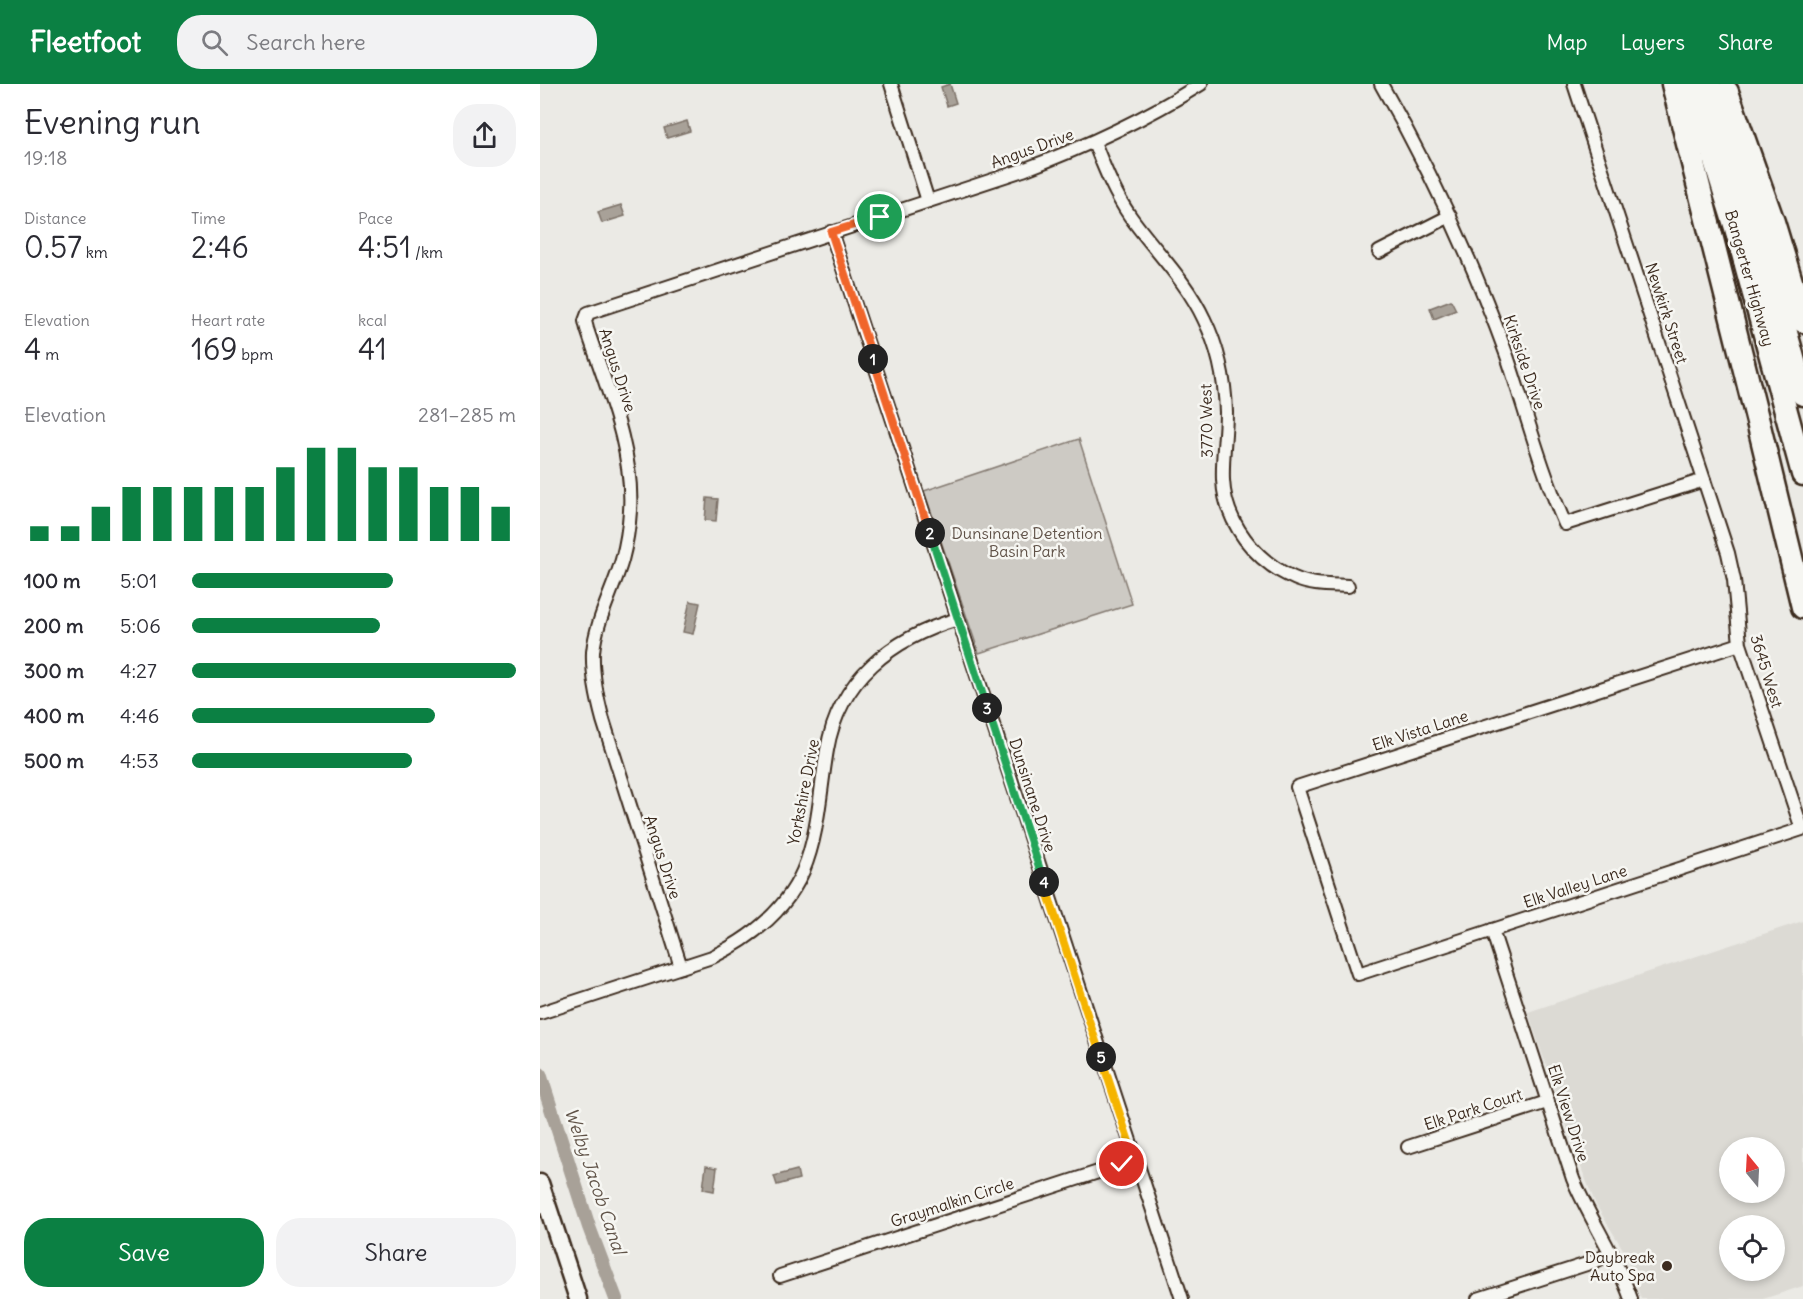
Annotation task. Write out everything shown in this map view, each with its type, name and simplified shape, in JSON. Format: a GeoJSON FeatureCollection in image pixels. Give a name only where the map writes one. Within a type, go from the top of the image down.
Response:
{"type":"FeatureCollection","features":[{"type":"Feature","properties":{"kind":"highway"},"geometry":{"type":"LineString","coordinates":[[1673,84],[1803,607]]}},
{"type":"Feature","properties":{"kind":"highway","name":"Bangerter Highway"},"geometry":{"type":"LineString","coordinates":[[1691,84],[1759,309],[1803,474]]}},
{"type":"Feature","properties":{"kind":"highway","name":"Bangerter Highway"},"geometry":{"type":"LineString","coordinates":[[1709,84],[1766,263],[1803,394]]}},
{"type":"Feature","properties":{"kind":"highway"},"geometry":{"type":"LineString","coordinates":[[1724,84],[1770,212],[1803,321]]}},
{"type":"Feature","properties":{"kind":"main road"},"geometry":{"type":"LineString","coordinates":[[540,1183],[578,1299]]}},
{"type":"Feature","properties":{"kind":"street"},"geometry":{"type":"LineString","coordinates":[[891,84],[928,201]]}},
{"type":"Feature","properties":{"kind":"street","name":"Angus Drive"},"geometry":{"type":"LineString","coordinates":[[681,967],[603,720],[595,687],[594,651],[597,633],[621,561],[630,510],[630,485],[623,439],[585,321],[588,313],[1023,170],[1094,142],[1141,119],[1201,84]]}},
{"type":"Feature","properties":{"kind":"street","name":"Kirkside Drive"},"geometry":{"type":"LineString","coordinates":[[1381,84],[1450,216],[1480,285],[1565,524],[1704,480]]}},
{"type":"Feature","properties":{"kind":"street","name":"Newkirk Street"},"geometry":{"type":"LineString","coordinates":[[1574,84],[1728,553]]}},
{"type":"Feature","properties":{"kind":"street","name":"3770 West"},"geometry":{"type":"LineString","coordinates":[[1094,142],[1128,213],[1192,296],[1214,341],[1226,410],[1223,482],[1227,502],[1245,539],[1267,561],[1296,579],[1322,585],[1348,586]]}},
{"type":"Feature","properties":{"kind":"street"},"geometry":{"type":"LineString","coordinates":[[1378,252],[1450,216]]}},
{"type":"Feature","properties":{"kind":"street","name":"Dunsinane Drive"},"geometry":{"type":"LineString","coordinates":[[831,232],[1182,1299]]}},
{"type":"Feature","properties":{"kind":"street","name":"3645 West"},"geometry":{"type":"LineString","coordinates":[[1728,553],[1734,580],[1740,644],[1802,830]]}},
{"type":"Feature","properties":{"kind":"street","name":"Yorkshire Drive"},"geometry":{"type":"LineString","coordinates":[[540,1013],[712,957],[758,930],[777,912],[792,892],[809,852],[827,747],[833,724],[843,702],[857,681],[875,662],[899,644],[925,630],[958,619]]}},
{"type":"Feature","properties":{"kind":"street","name":"Elk Vista Lane"},"geometry":{"type":"LineString","coordinates":[[1358,974],[1297,787],[1740,644]]}},
{"type":"Feature","properties":{"kind":"street","name":"Elk Valley Lane"},"geometry":{"type":"LineString","coordinates":[[1358,974],[1802,830]]}},
{"type":"Feature","properties":{"kind":"street","name":"Elk View Drive"},"geometry":{"type":"LineString","coordinates":[[1492,930],[1547,1102],[1581,1198],[1612,1253],[1631,1299]]}},
{"type":"Feature","properties":{"kind":"street","name":"Elk Park Court"},"geometry":{"type":"LineString","coordinates":[[1408,1148],[1547,1102]]}},
{"type":"Feature","properties":{"kind":"street","name":"Graymalkin Circle"},"geometry":{"type":"LineString","coordinates":[[780,1276],[1135,1160]]}},
{"type":"Feature","properties":{"kind":"street"},"geometry":{"type":"LineString","coordinates":[[1478,1299],[1593,1262],[1612,1253]]}},
{"type":"Feature","properties":{"kind":"shaded area"},"geometry":{"type":"Polygon","coordinates":[[[950,84],[956,103],[947,106],[941,87],[950,84]]]}},
{"type":"Feature","properties":{"kind":"shaded area"},"geometry":{"type":"Polygon","coordinates":[[[687,121],[690,131],[667,138],[664,128],[687,121]]]}},
{"type":"Feature","properties":{"kind":"shaded area"},"geometry":{"type":"Polygon","coordinates":[[[621,205],[625,216],[602,223],[598,212],[621,205]]]}},
{"type":"Feature","properties":{"kind":"shaded area"},"geometry":{"type":"Polygon","coordinates":[[[1451,300],[1456,310],[1434,319],[1430,308],[1451,300]]]}},
{"type":"Feature","properties":{"kind":"shaded area"},"geometry":{"type":"Polygon","coordinates":[[[707,498],[718,499],[716,521],[705,520],[707,498]]]}},
{"type":"Feature","properties":{"kind":"shaded area"},"geometry":{"type":"Polygon","coordinates":[[[690,601],[700,603],[693,634],[683,632],[690,601]]]}},
{"type":"Feature","properties":{"kind":"shaded area"},"geometry":{"type":"Polygon","coordinates":[[[1803,921],[1803,1286],[1763,1299],[1641,1299],[1624,1251],[1596,1205],[1528,1012],[1803,921]]]}},
{"type":"Feature","properties":{"kind":"shaded area"},"geometry":{"type":"Polygon","coordinates":[[[706,1166],[717,1168],[714,1191],[703,1189],[706,1166]]]}},
{"type":"Feature","properties":{"kind":"shaded area"},"geometry":{"type":"Polygon","coordinates":[[[797,1170],[799,1179],[777,1185],[774,1176],[797,1170]]]}},
{"type":"Feature","properties":{"kind":"green space","name":"Dunsinane Detention Basin Park"},"geometry":{"type":"Polygon","coordinates":[[[1079,439],[1132,604],[979,653],[924,491],[1079,439]]]}},
{"type":"Feature","properties":{"kind":"waterway","name":"Welby Jacob Canal"},"geometry":{"type":"LineString","coordinates":[[540,1074],[589,1227],[616,1299]]}},
{"type":"Feature","properties":{"kind":"place","name":"Daybreak Auto Spa"},"geometry":{"type":"Point","coordinates":[1667,1266]}},
{"type":"Feature","properties":{"kind":"route"},"geometry":{"type":"LineString","coordinates":[[880,217],[831,232],[1135,1160],[1122,1164]]}}]}
